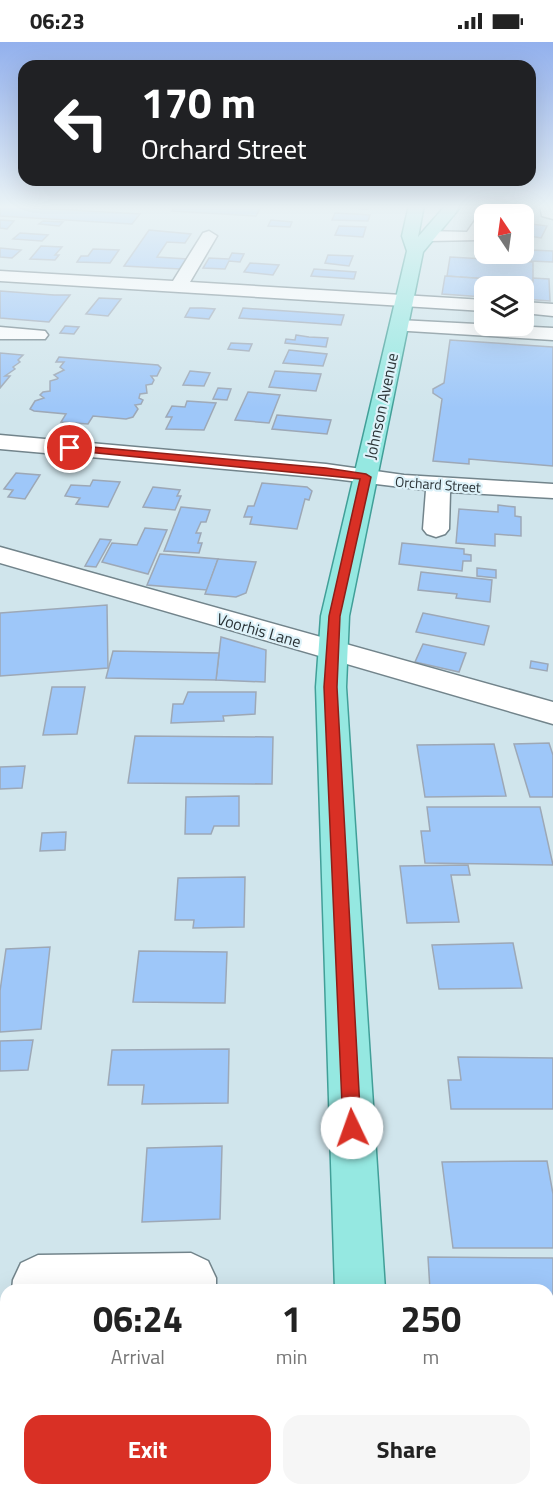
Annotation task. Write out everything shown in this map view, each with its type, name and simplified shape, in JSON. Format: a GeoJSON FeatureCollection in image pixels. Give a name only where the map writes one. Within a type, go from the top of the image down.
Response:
{"type":"FeatureCollection","features":[{"type":"Feature","properties":{"kind":"main road","name":"Johnson Avenue"},"geometry":{"type":"LineString","coordinates":[[360,1284],[331,687],[335,616],[410,273]]}},
{"type":"Feature","properties":{"kind":"street"},"geometry":{"type":"LineString","coordinates":[[179,287],[187,273]]}},
{"type":"Feature","properties":{"kind":"street"},"geometry":{"type":"LineString","coordinates":[[0,276],[179,287],[553,334]]}},
{"type":"Feature","properties":{"kind":"street"},"geometry":{"type":"LineString","coordinates":[[401,314],[474,307]]}},
{"type":"Feature","properties":{"kind":"street"},"geometry":{"type":"LineString","coordinates":[[534,309],[553,310]]}},
{"type":"Feature","properties":{"kind":"street"},"geometry":{"type":"LineString","coordinates":[[0,333],[38,335]]}},
{"type":"Feature","properties":{"kind":"street","name":"Orchard Street"},"geometry":{"type":"LineString","coordinates":[[0,442],[326,471],[438,484],[553,491]]}},
{"type":"Feature","properties":{"kind":"street"},"geometry":{"type":"LineString","coordinates":[[436,529],[438,484]]}},
{"type":"Feature","properties":{"kind":"street","name":"Voorhis Lane"},"geometry":{"type":"LineString","coordinates":[[0,555],[553,713]]}},
{"type":"Feature","properties":{"kind":"street"},"geometry":{"type":"LineString","coordinates":[[38,1284],[38,1280],[191,1278],[191,1284]]}},
{"type":"Feature","properties":{"kind":"building"},"geometry":{"type":"Polygon","coordinates":[[[252,273],[274,273],[273,275],[252,273]]]}},
{"type":"Feature","properties":{"kind":"building"},"geometry":{"type":"Polygon","coordinates":[[[312,273],[356,273],[354,279],[311,276],[312,273]]]}},
{"type":"Feature","properties":{"kind":"building"},"geometry":{"type":"Polygon","coordinates":[[[448,273],[533,273],[533,276],[474,276],[474,278],[447,276],[448,273]]]}},
{"type":"Feature","properties":{"kind":"building"},"geometry":{"type":"Polygon","coordinates":[[[445,276],[474,278],[474,296],[442,294],[445,276]]]}},
{"type":"Feature","properties":{"kind":"building"},"geometry":{"type":"Polygon","coordinates":[[[534,278],[549,279],[550,301],[534,300],[534,278]]]}},
{"type":"Feature","properties":{"kind":"building"},"geometry":{"type":"Polygon","coordinates":[[[0,291],[70,295],[49,322],[0,318],[0,291]]]}},
{"type":"Feature","properties":{"kind":"building"},"geometry":{"type":"Polygon","coordinates":[[[99,298],[121,299],[108,316],[86,314],[99,298]]]}},
{"type":"Feature","properties":{"kind":"building"},"geometry":{"type":"Polygon","coordinates":[[[190,308],[215,309],[209,319],[185,317],[190,308]]]}},
{"type":"Feature","properties":{"kind":"building"},"geometry":{"type":"Polygon","coordinates":[[[243,308],[344,315],[341,325],[239,318],[243,308]]]}},
{"type":"Feature","properties":{"kind":"building"},"geometry":{"type":"Polygon","coordinates":[[[65,326],[79,327],[74,334],[60,333],[65,326]]]}},
{"type":"Feature","properties":{"kind":"building"},"geometry":{"type":"Polygon","coordinates":[[[296,335],[328,338],[326,347],[285,343],[286,339],[295,340],[296,335]]]}},
{"type":"Feature","properties":{"kind":"building"},"geometry":{"type":"Polygon","coordinates":[[[450,340],[553,347],[553,466],[469,459],[469,464],[433,461],[442,399],[433,393],[433,389],[444,383],[450,340]]]}},
{"type":"Feature","properties":{"kind":"building"},"geometry":{"type":"Polygon","coordinates":[[[231,343],[252,344],[249,351],[228,349],[231,343]]]}},
{"type":"Feature","properties":{"kind":"building"},"geometry":{"type":"Polygon","coordinates":[[[289,350],[327,354],[323,366],[283,363],[289,350]]]}},
{"type":"Feature","properties":{"kind":"building"},"geometry":{"type":"Polygon","coordinates":[[[0,353],[23,355],[18,360],[20,362],[13,367],[15,369],[5,376],[10,376],[0,388],[0,353]]]}},
{"type":"Feature","properties":{"kind":"building"},"geometry":{"type":"Polygon","coordinates":[[[59,357],[158,365],[161,368],[157,376],[151,376],[154,380],[152,384],[146,385],[147,393],[140,394],[139,398],[143,400],[141,404],[135,405],[138,409],[133,417],[126,419],[93,416],[88,424],[61,422],[66,414],[30,409],[35,401],[44,398],[40,395],[43,392],[50,391],[50,381],[58,378],[54,375],[64,370],[60,367],[64,362],[56,362],[59,357]]]}},
{"type":"Feature","properties":{"kind":"building"},"geometry":{"type":"Polygon","coordinates":[[[190,371],[210,373],[204,386],[183,385],[190,371]]]}},
{"type":"Feature","properties":{"kind":"building"},"geometry":{"type":"Polygon","coordinates":[[[275,371],[321,374],[316,391],[269,387],[275,371]]]}},
{"type":"Feature","properties":{"kind":"building"},"geometry":{"type":"Polygon","coordinates":[[[218,388],[231,389],[227,400],[213,399],[218,388]]]}},
{"type":"Feature","properties":{"kind":"building"},"geometry":{"type":"Polygon","coordinates":[[[248,392],[280,395],[269,423],[235,420],[248,392]]]}},
{"type":"Feature","properties":{"kind":"building"},"geometry":{"type":"Polygon","coordinates":[[[187,401],[216,403],[204,430],[166,429],[172,417],[166,417],[172,406],[185,407],[187,401]]]}},
{"type":"Feature","properties":{"kind":"building"},"geometry":{"type":"Polygon","coordinates":[[[277,415],[331,420],[327,434],[272,429],[277,415]]]}},
{"type":"Feature","properties":{"kind":"building"},"geometry":{"type":"Polygon","coordinates":[[[16,473],[40,475],[25,499],[8,497],[13,490],[4,489],[16,473]]]}},
{"type":"Feature","properties":{"kind":"building"},"geometry":{"type":"Polygon","coordinates":[[[93,480],[120,482],[108,507],[76,504],[80,498],[65,496],[71,485],[90,486],[93,480]]]}},
{"type":"Feature","properties":{"kind":"building"},"geometry":{"type":"Polygon","coordinates":[[[262,483],[307,487],[312,491],[309,500],[305,499],[297,529],[250,524],[252,517],[244,517],[248,506],[254,506],[262,483]]]}},
{"type":"Feature","properties":{"kind":"building"},"geometry":{"type":"Polygon","coordinates":[[[153,487],[180,490],[177,496],[181,496],[175,510],[143,507],[153,487]]]}},
{"type":"Feature","properties":{"kind":"building"},"geometry":{"type":"Polygon","coordinates":[[[498,505],[515,507],[515,516],[521,517],[521,536],[495,534],[495,546],[456,543],[459,509],[498,512],[498,505]]]}},
{"type":"Feature","properties":{"kind":"building"},"geometry":{"type":"Polygon","coordinates":[[[181,507],[210,510],[206,522],[201,522],[196,533],[201,533],[198,543],[202,543],[199,553],[164,551],[181,507]]]}},
{"type":"Feature","properties":{"kind":"building"},"geometry":{"type":"Polygon","coordinates":[[[145,528],[167,530],[148,574],[102,562],[112,543],[137,545],[145,528]]]}},
{"type":"Feature","properties":{"kind":"building"},"geometry":{"type":"Polygon","coordinates":[[[100,539],[111,540],[96,567],[85,566],[100,539]]]}},
{"type":"Feature","properties":{"kind":"building"},"geometry":{"type":"Polygon","coordinates":[[[402,543],[464,549],[464,554],[471,555],[471,561],[463,561],[462,571],[399,564],[402,543]]]}},
{"type":"Feature","properties":{"kind":"building"},"geometry":{"type":"Polygon","coordinates":[[[160,554],[218,559],[207,590],[147,585],[160,554]]]}},
{"type":"Feature","properties":{"kind":"building"},"geometry":{"type":"Polygon","coordinates":[[[218,559],[256,562],[246,593],[236,597],[205,594],[218,559]]]}},
{"type":"Feature","properties":{"kind":"building"},"geometry":{"type":"Polygon","coordinates":[[[477,568],[496,570],[496,578],[477,576],[477,568]]]}},
{"type":"Feature","properties":{"kind":"building"},"geometry":{"type":"Polygon","coordinates":[[[421,572],[492,580],[490,602],[456,598],[457,594],[418,590],[421,572]]]}},
{"type":"Feature","properties":{"kind":"building"},"geometry":{"type":"Polygon","coordinates":[[[107,605],[108,668],[0,676],[0,613],[107,605]]]}},
{"type":"Feature","properties":{"kind":"building"},"geometry":{"type":"Polygon","coordinates":[[[423,613],[489,626],[484,645],[416,632],[423,613]]]}},
{"type":"Feature","properties":{"kind":"building"},"geometry":{"type":"Polygon","coordinates":[[[221,637],[266,650],[265,682],[216,680],[221,637]]]}},
{"type":"Feature","properties":{"kind":"building"},"geometry":{"type":"Polygon","coordinates":[[[423,644],[466,653],[459,672],[415,662],[423,644]]]}},
{"type":"Feature","properties":{"kind":"building"},"geometry":{"type":"Polygon","coordinates":[[[113,651],[219,653],[216,680],[106,678],[113,651]]]}},
{"type":"Feature","properties":{"kind":"building"},"geometry":{"type":"Polygon","coordinates":[[[531,661],[548,664],[547,671],[530,668],[531,661]]]}},
{"type":"Feature","properties":{"kind":"building"},"geometry":{"type":"Polygon","coordinates":[[[52,687],[85,687],[77,734],[43,735],[52,687]]]}},
{"type":"Feature","properties":{"kind":"building"},"geometry":{"type":"Polygon","coordinates":[[[188,692],[256,692],[255,714],[223,716],[224,721],[171,723],[173,704],[183,704],[188,692]]]}},
{"type":"Feature","properties":{"kind":"building"},"geometry":{"type":"Polygon","coordinates":[[[135,736],[273,737],[272,784],[128,783],[135,736]]]}},
{"type":"Feature","properties":{"kind":"building"},"geometry":{"type":"Polygon","coordinates":[[[549,743],[553,755],[553,797],[530,797],[514,744],[549,743]]]}},
{"type":"Feature","properties":{"kind":"building"},"geometry":{"type":"Polygon","coordinates":[[[494,744],[506,796],[425,797],[417,745],[494,744]]]}},
{"type":"Feature","properties":{"kind":"building"},"geometry":{"type":"Polygon","coordinates":[[[25,766],[22,788],[0,789],[0,767],[25,766]]]}},
{"type":"Feature","properties":{"kind":"building"},"geometry":{"type":"Polygon","coordinates":[[[239,796],[239,826],[214,826],[211,834],[185,834],[186,797],[239,796]]]}},
{"type":"Feature","properties":{"kind":"building"},"geometry":{"type":"Polygon","coordinates":[[[427,807],[540,807],[553,865],[425,863],[421,831],[430,831],[427,807]]]}},
{"type":"Feature","properties":{"kind":"building"},"geometry":{"type":"Polygon","coordinates":[[[66,832],[65,850],[40,851],[42,833],[66,832]]]}},
{"type":"Feature","properties":{"kind":"building"},"geometry":{"type":"Polygon","coordinates":[[[468,865],[470,875],[451,875],[459,922],[407,923],[400,866],[468,865]]]}},
{"type":"Feature","properties":{"kind":"building"},"geometry":{"type":"Polygon","coordinates":[[[245,877],[244,927],[193,928],[194,920],[175,920],[178,878],[245,877]]]}},
{"type":"Feature","properties":{"kind":"building"},"geometry":{"type":"Polygon","coordinates":[[[513,943],[522,988],[439,989],[432,945],[513,943]]]}},
{"type":"Feature","properties":{"kind":"building"},"geometry":{"type":"Polygon","coordinates":[[[50,947],[41,1029],[0,1032],[0,991],[6,949],[50,947]]]}},
{"type":"Feature","properties":{"kind":"building"},"geometry":{"type":"Polygon","coordinates":[[[139,951],[227,952],[225,1003],[133,1002],[139,951]]]}},
{"type":"Feature","properties":{"kind":"building"},"geometry":{"type":"Polygon","coordinates":[[[33,1040],[28,1070],[0,1071],[0,1041],[33,1040]]]}},
{"type":"Feature","properties":{"kind":"building"},"geometry":{"type":"Polygon","coordinates":[[[229,1049],[228,1103],[142,1104],[144,1085],[108,1085],[112,1050],[229,1049]]]}},
{"type":"Feature","properties":{"kind":"building"},"geometry":{"type":"Polygon","coordinates":[[[458,1057],[553,1058],[553,1109],[451,1109],[448,1080],[461,1080],[458,1057]]]}},
{"type":"Feature","properties":{"kind":"building"},"geometry":{"type":"Polygon","coordinates":[[[222,1146],[220,1219],[142,1222],[147,1148],[222,1146]]]}},
{"type":"Feature","properties":{"kind":"building"},"geometry":{"type":"Polygon","coordinates":[[[547,1161],[553,1194],[553,1248],[453,1248],[442,1162],[547,1161]]]}},
{"type":"Feature","properties":{"kind":"building"},"geometry":{"type":"Polygon","coordinates":[[[428,1257],[553,1258],[553,1284],[430,1284],[428,1257]]]}},
{"type":"Feature","properties":{"kind":"route"},"geometry":{"type":"LineString","coordinates":[[70,448],[326,471],[366,477],[335,616],[331,687],[352,1128]]}}]}
